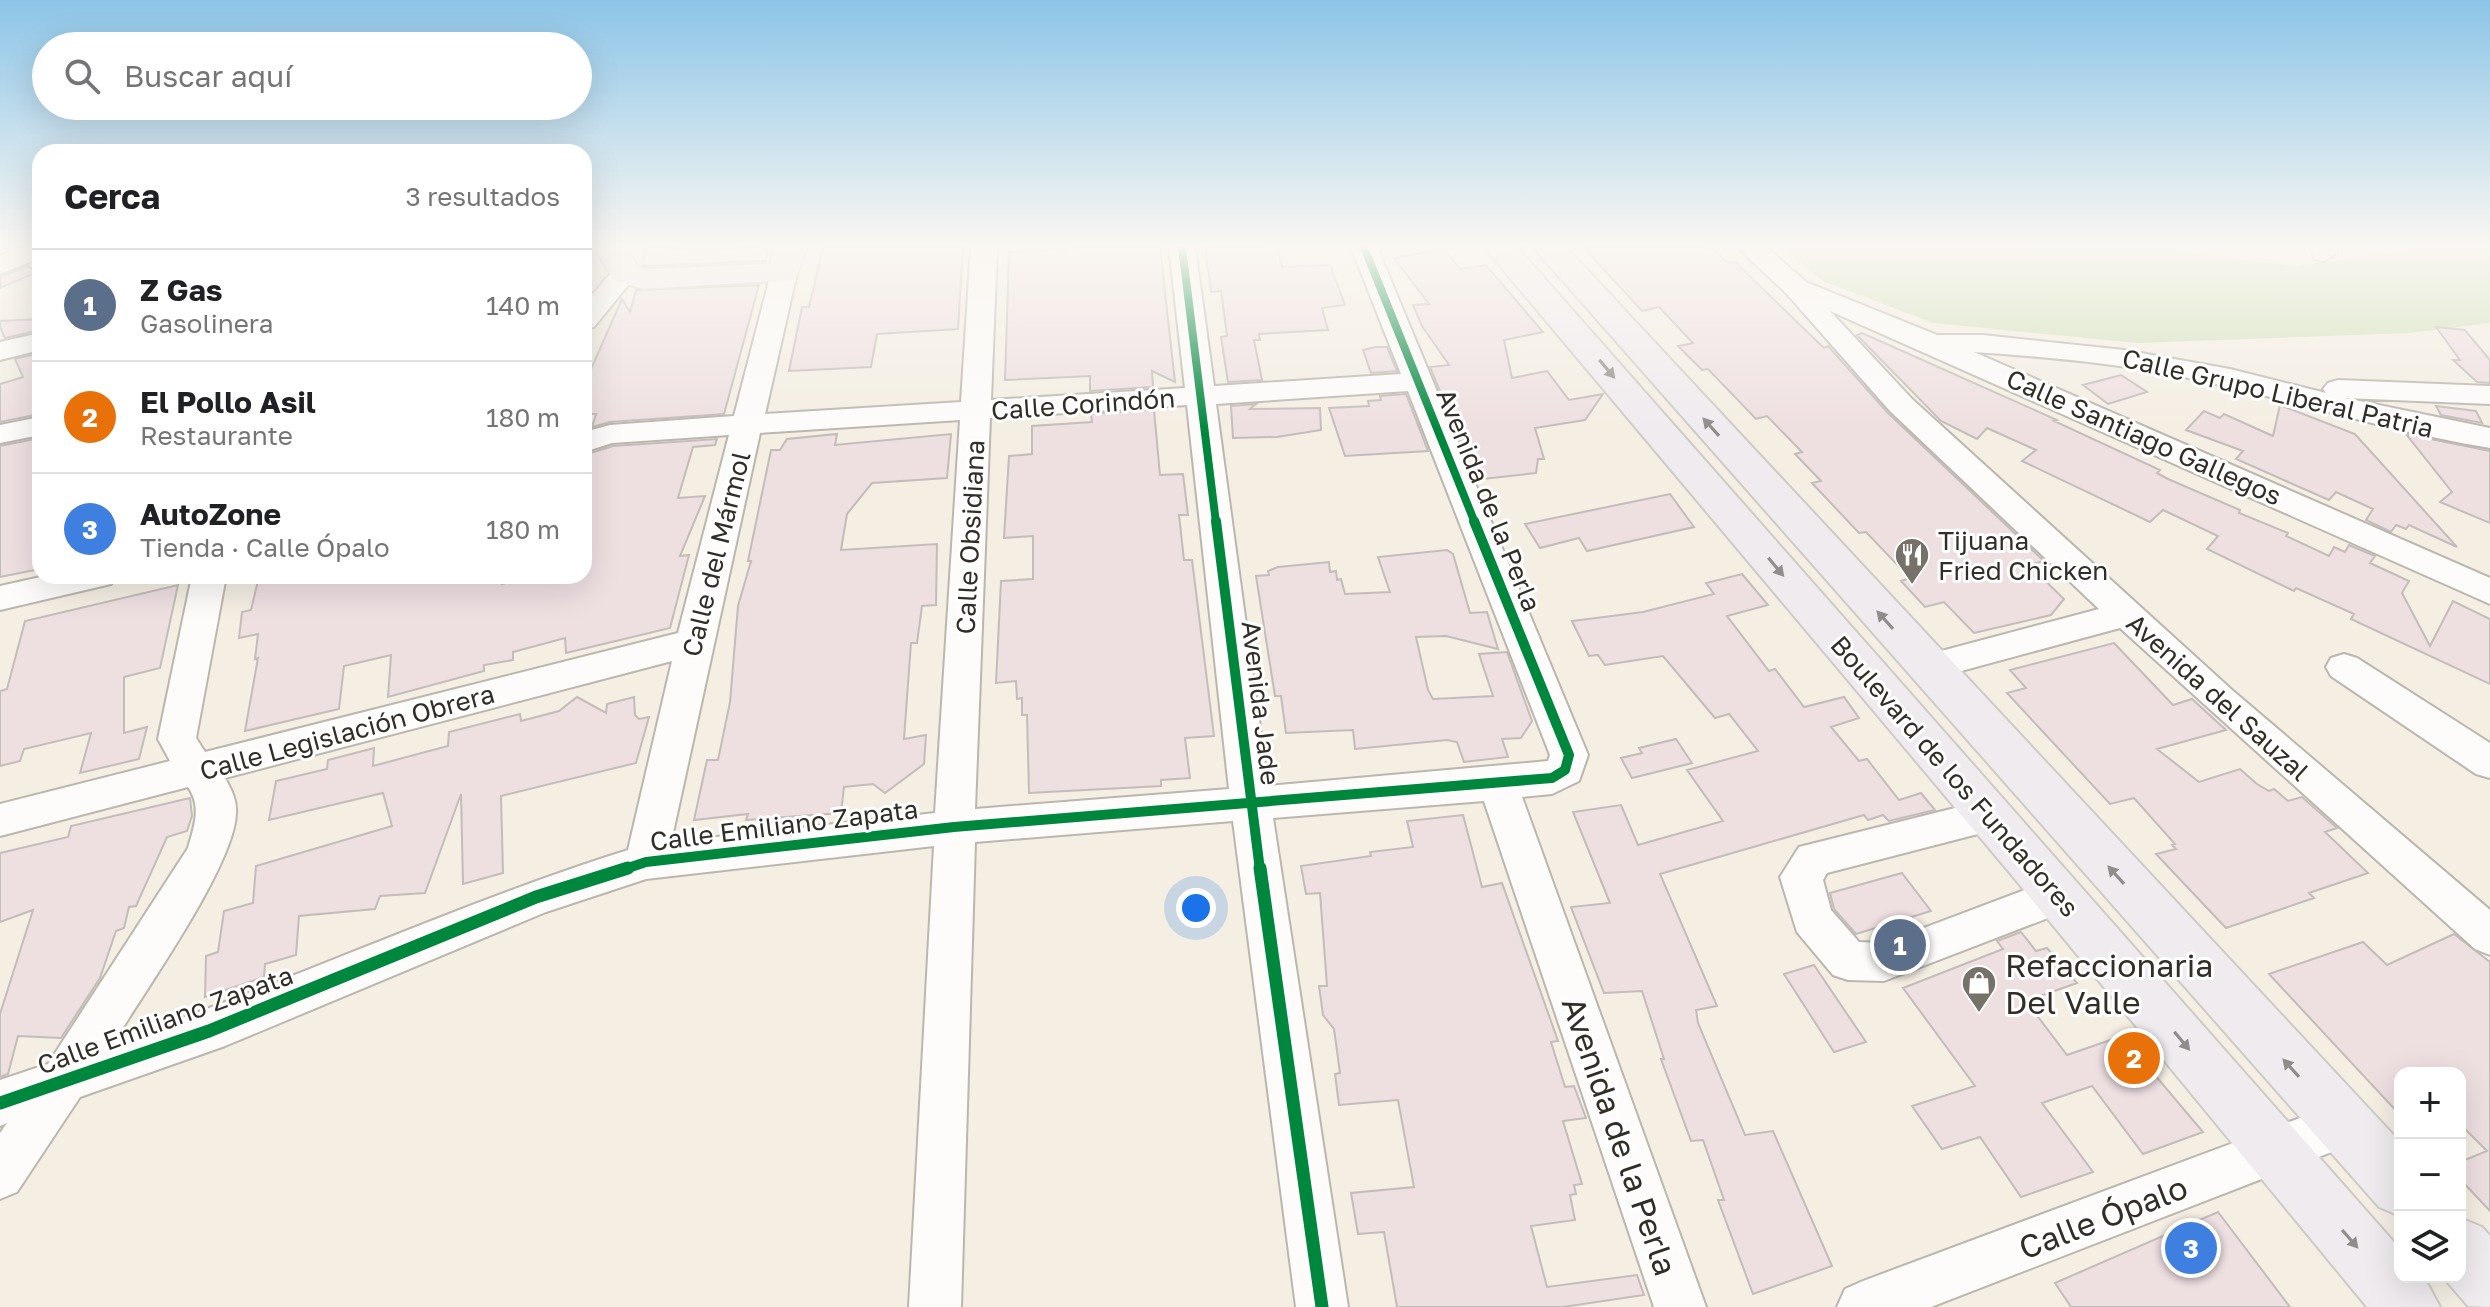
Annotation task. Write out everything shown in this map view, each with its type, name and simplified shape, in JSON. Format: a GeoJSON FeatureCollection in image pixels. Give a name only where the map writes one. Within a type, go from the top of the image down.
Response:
{"type":"FeatureCollection","features":[{"type":"Feature","properties":{"kind":"main road","name":"Boulevard de los Fundadores"},"geometry":{"type":"LineString","coordinates":[[1553,308],[1991,815],[2408,1307]]}},
{"type":"Feature","properties":{"kind":"main road","name":"Boulevard de los Fundadores"},"geometry":{"type":"LineString","coordinates":[[1604,308],[2394,1180]]}},
{"type":"Feature","properties":{"kind":"street","name":"Calle del Mármol"},"geometry":{"type":"LineString","coordinates":[[646,862],[694,642],[777,308]]}},
{"type":"Feature","properties":{"kind":"street","name":"Calle Obsidiana"},"geometry":{"type":"LineString","coordinates":[[935,1307],[954,906],[954,827],[981,308]]}},
{"type":"Feature","properties":{"kind":"street","name":"Avenida Jade"},"geometry":{"type":"LineString","coordinates":[[1189,308],[1251,804],[1322,1307]]}},
{"type":"Feature","properties":{"kind":"street","name":"Avenida de la Perla"},"geometry":{"type":"LineString","coordinates":[[1388,308],[1569,755],[1565,770]]}},
{"type":"Feature","properties":{"kind":"street","name":"Avenida del Sauzal"},"geometry":{"type":"LineString","coordinates":[[1813,308],[1901,405],[2127,614],[2490,936]]}},
{"type":"Feature","properties":{"kind":"street","name":"Calle Santiago Gallegos"},"geometry":{"type":"LineString","coordinates":[[1847,308],[2490,592]]}},
{"type":"Feature","properties":{"kind":"street","name":"Calle Grupo Liberal Patria"},"geometry":{"type":"LineString","coordinates":[[1922,339],[2112,355],[2268,387],[2437,429],[2490,438]]}},
{"type":"Feature","properties":{"kind":"street"},"geometry":{"type":"LineString","coordinates":[[0,351],[32,343]]}},
{"type":"Feature","properties":{"kind":"street","name":"Calle Corindón"},"geometry":{"type":"LineString","coordinates":[[592,440],[610,434],[749,424],[1417,382]]}},
{"type":"Feature","properties":{"kind":"street"},"geometry":{"type":"LineString","coordinates":[[2268,387],[2490,395]]}},
{"type":"Feature","properties":{"kind":"street"},"geometry":{"type":"LineString","coordinates":[[0,434],[32,428]]}},
{"type":"Feature","properties":{"kind":"street"},"geometry":{"type":"LineString","coordinates":[[0,598],[63,584]]}},
{"type":"Feature","properties":{"kind":"street"},"geometry":{"type":"LineString","coordinates":[[0,1175],[62,1084],[207,853],[216,828],[215,791],[185,756],[177,739],[207,584]]}},
{"type":"Feature","properties":{"kind":"street"},"geometry":{"type":"LineString","coordinates":[[1928,667],[2127,614]]}},
{"type":"Feature","properties":{"kind":"street","name":"Calle Legislación Obrera"},"geometry":{"type":"LineString","coordinates":[[0,820],[694,642]]}},
{"type":"Feature","properties":{"kind":"street"},"geometry":{"type":"LineString","coordinates":[[2344,667],[2490,763]]}},
{"type":"Feature","properties":{"kind":"street","name":"Calle Emiliano Zapata"},"geometry":{"type":"LineString","coordinates":[[0,1103],[209,1031],[536,897],[646,862],[954,827],[1498,784],[1552,778],[1565,770]]}},
{"type":"Feature","properties":{"kind":"street","name":"Avenida de la Perla"},"geometry":{"type":"LineString","coordinates":[[1498,784],[1680,1307]]}},
{"type":"Feature","properties":{"kind":"street"},"geometry":{"type":"LineString","coordinates":[[1991,815],[1814,859],[1801,877],[1812,919],[1848,961],[1884,962],[2059,895]]}},
{"type":"Feature","properties":{"kind":"street","name":"Calle Ópalo"},"geometry":{"type":"LineString","coordinates":[[1863,1307],[2343,1125]]}},
{"type":"Feature","properties":{"kind":"green space"},"geometry":{"type":"Polygon","coordinates":[[[1894,308],[2490,308],[2490,323],[2410,333],[2137,343],[1933,323],[1894,308]]]}},
{"type":"Feature","properties":{"kind":"building"},"geometry":{"type":"Polygon","coordinates":[[[618,308],[628,308],[630,312],[631,308],[753,308],[724,414],[610,422],[592,427],[596,414],[592,414],[592,367],[618,308]]]}},
{"type":"Feature","properties":{"kind":"building"},"geometry":{"type":"Polygon","coordinates":[[[802,308],[959,308],[958,329],[877,334],[871,367],[789,371],[802,308]]]}},
{"type":"Feature","properties":{"kind":"building"},"geometry":{"type":"Polygon","coordinates":[[[1007,308],[1167,308],[1175,382],[1152,371],[1153,387],[1090,391],[1090,376],[1005,380],[1007,308]]]}},
{"type":"Feature","properties":{"kind":"building"},"geometry":{"type":"Polygon","coordinates":[[[1223,308],[1322,308],[1328,330],[1259,334],[1260,340],[1254,340],[1262,380],[1228,382],[1221,337],[1227,336],[1223,308]]]}},
{"type":"Feature","properties":{"kind":"building"},"geometry":{"type":"Polygon","coordinates":[[[1414,308],[1523,308],[1543,332],[1504,340],[1512,378],[1547,371],[1569,400],[1603,394],[1585,420],[1535,428],[1544,459],[1538,459],[1536,473],[1483,479],[1469,449],[1464,449],[1430,367],[1449,365],[1422,326],[1414,308]]]}},
{"type":"Feature","properties":{"kind":"building"},"geometry":{"type":"Polygon","coordinates":[[[1660,308],[1783,308],[1824,348],[1828,346],[1888,413],[2044,561],[2029,565],[2064,599],[2051,615],[1974,633],[1944,602],[1925,607],[1901,581],[1910,578],[1866,532],[1859,533],[1812,483],[1821,481],[1795,454],[1802,452],[1767,416],[1756,419],[1708,369],[1702,370],[1678,346],[1693,343],[1660,308]]]}},
{"type":"Feature","properties":{"kind":"building"},"geometry":{"type":"Polygon","coordinates":[[[32,319],[32,332],[5,338],[0,321],[32,319]]]}},
{"type":"Feature","properties":{"kind":"building"},"geometry":{"type":"Polygon","coordinates":[[[2436,327],[2465,330],[2490,360],[2490,383],[2477,382],[2453,360],[2460,360],[2436,327]]]}},
{"type":"Feature","properties":{"kind":"building"},"geometry":{"type":"Polygon","coordinates":[[[1862,333],[2057,420],[2054,421],[2160,470],[2157,473],[2168,479],[2240,510],[2239,513],[2288,533],[2286,536],[2329,556],[2334,547],[2345,552],[2349,545],[2375,556],[2370,563],[2409,581],[2402,593],[2430,646],[2453,601],[2490,619],[2490,684],[2351,619],[2354,614],[2296,588],[2294,591],[2207,549],[2218,536],[2163,510],[2150,522],[2022,461],[2036,450],[1987,428],[1977,439],[1941,421],[1857,335],[1862,333]]]}},
{"type":"Feature","properties":{"kind":"building"},"geometry":{"type":"Polygon","coordinates":[[[1387,347],[1397,371],[1371,373],[1363,350],[1387,347]]]}},
{"type":"Feature","properties":{"kind":"building"},"geometry":{"type":"Polygon","coordinates":[[[32,355],[32,416],[0,422],[0,384],[23,377],[15,359],[32,355]]]}},
{"type":"Feature","properties":{"kind":"building"},"geometry":{"type":"Polygon","coordinates":[[[2121,375],[2147,392],[2108,404],[2083,385],[2121,375]]]}},
{"type":"Feature","properties":{"kind":"building"},"geometry":{"type":"Polygon","coordinates":[[[1406,394],[1428,451],[1345,456],[1329,408],[1369,406],[1368,401],[1381,400],[1380,396],[1406,394]]]}},
{"type":"Feature","properties":{"kind":"building"},"geometry":{"type":"Polygon","coordinates":[[[1256,404],[1250,409],[1320,408],[1321,430],[1277,437],[1233,438],[1231,406],[1256,404]]]}},
{"type":"Feature","properties":{"kind":"building"},"geometry":{"type":"Polygon","coordinates":[[[2280,405],[2355,434],[2457,547],[2409,525],[2406,529],[2396,525],[2391,532],[2366,520],[2373,509],[2336,492],[2329,500],[2236,459],[2243,451],[2186,430],[2204,411],[2220,418],[2224,414],[2273,436],[2280,405]]]}},
{"type":"Feature","properties":{"kind":"building"},"geometry":{"type":"Polygon","coordinates":[[[2436,406],[2476,411],[2482,423],[2441,415],[2436,406]]]}},
{"type":"Feature","properties":{"kind":"building"},"geometry":{"type":"Polygon","coordinates":[[[1154,410],[1160,475],[1183,474],[1188,515],[1179,515],[1184,560],[1192,560],[1214,736],[1185,738],[1190,778],[1161,780],[1161,786],[1029,793],[1027,715],[1022,715],[1022,698],[1017,699],[1016,681],[996,683],[1001,581],[1033,579],[1033,536],[1004,538],[1009,456],[1032,454],[1032,426],[1092,422],[1091,414],[1154,410]]]}},
{"type":"Feature","properties":{"kind":"building"},"geometry":{"type":"Polygon","coordinates":[[[837,434],[835,445],[951,434],[947,478],[872,483],[847,514],[841,550],[937,544],[936,605],[922,606],[917,643],[911,643],[904,739],[926,735],[924,764],[885,793],[873,784],[844,787],[841,813],[746,820],[748,814],[694,820],[707,760],[718,760],[730,702],[738,606],[751,561],[748,561],[771,450],[780,450],[787,439],[837,434]]]}},
{"type":"Feature","properties":{"kind":"building"},"geometry":{"type":"Polygon","coordinates":[[[2406,434],[2490,451],[2490,523],[2440,502],[2452,492],[2406,434]]]}},
{"type":"Feature","properties":{"kind":"building"},"geometry":{"type":"Polygon","coordinates":[[[717,439],[715,445],[693,447],[678,498],[705,496],[680,556],[689,555],[670,628],[566,653],[565,638],[513,652],[513,660],[484,665],[484,671],[388,697],[391,655],[344,666],[339,709],[245,731],[258,658],[255,659],[258,634],[239,638],[242,612],[251,610],[257,584],[592,584],[592,453],[613,446],[717,439]]]}},
{"type":"Feature","properties":{"kind":"building"},"geometry":{"type":"Polygon","coordinates":[[[32,440],[32,571],[0,577],[0,446],[32,440]]]}},
{"type":"Feature","properties":{"kind":"building"},"geometry":{"type":"Polygon","coordinates":[[[1670,494],[1694,527],[1587,551],[1579,538],[1540,548],[1525,524],[1670,494]]]}},
{"type":"Feature","properties":{"kind":"building"},"geometry":{"type":"Polygon","coordinates":[[[1447,550],[1453,554],[1470,613],[1487,612],[1498,649],[1446,636],[1416,637],[1428,690],[1433,699],[1493,696],[1479,654],[1507,652],[1532,721],[1521,738],[1502,739],[1508,757],[1464,762],[1457,742],[1447,740],[1355,749],[1353,730],[1286,733],[1281,696],[1275,696],[1256,576],[1269,575],[1268,571],[1278,567],[1329,562],[1330,572],[1336,571],[1345,594],[1390,592],[1378,557],[1447,550]]]}},
{"type":"Feature","properties":{"kind":"building"},"geometry":{"type":"Polygon","coordinates":[[[1742,574],[1768,605],[1727,616],[1769,671],[1775,669],[1804,707],[1844,697],[1859,718],[1831,727],[1859,761],[1867,759],[1899,800],[1921,793],[1935,810],[1889,821],[1883,815],[1868,820],[1864,815],[1660,874],[1717,1006],[1696,1010],[1698,1023],[1745,1135],[1773,1131],[1832,1266],[1753,1294],[1718,1200],[1724,1200],[1703,1140],[1691,1141],[1661,1059],[1664,1059],[1642,991],[1604,993],[1571,907],[1610,903],[1573,812],[1621,805],[1638,845],[1723,821],[1687,770],[1758,751],[1729,714],[1715,718],[1663,656],[1605,665],[1598,655],[1589,656],[1572,621],[1643,612],[1714,594],[1706,583],[1742,574]]]}},
{"type":"Feature","properties":{"kind":"building"},"geometry":{"type":"Polygon","coordinates":[[[178,585],[160,668],[124,677],[124,733],[147,727],[139,759],[80,773],[91,733],[24,749],[20,761],[0,766],[0,691],[7,689],[25,621],[178,585]]]}},
{"type":"Feature","properties":{"kind":"building"},"geometry":{"type":"Polygon","coordinates":[[[2114,643],[2173,705],[2192,699],[2226,730],[2157,749],[2199,782],[2240,769],[2257,784],[2269,791],[2274,789],[2288,801],[2302,797],[2337,828],[2325,832],[2368,873],[2309,893],[2314,898],[2226,928],[2156,854],[2176,849],[2172,845],[2175,844],[2134,798],[2110,804],[2007,693],[2026,688],[2010,670],[2114,643]]]}},
{"type":"Feature","properties":{"kind":"building"},"geometry":{"type":"Polygon","coordinates":[[[577,697],[606,713],[607,704],[634,697],[635,715],[639,719],[649,717],[636,763],[501,796],[503,873],[463,884],[461,794],[425,893],[380,896],[375,909],[299,916],[296,955],[265,964],[264,977],[205,997],[206,956],[218,952],[224,911],[253,903],[256,866],[392,826],[383,793],[269,820],[276,781],[327,769],[328,760],[374,748],[373,766],[448,746],[449,732],[520,714],[521,721],[559,711],[577,697]]]}},
{"type":"Feature","properties":{"kind":"building"},"geometry":{"type":"Polygon","coordinates":[[[1676,739],[1692,763],[1632,778],[1621,758],[1642,753],[1639,748],[1676,739]]]}},
{"type":"Feature","properties":{"kind":"building"},"geometry":{"type":"Polygon","coordinates":[[[190,798],[192,816],[187,831],[167,837],[136,906],[129,907],[124,928],[116,931],[100,978],[61,1038],[18,1036],[8,1074],[0,1077],[0,1014],[33,910],[0,922],[0,853],[68,837],[71,826],[190,798]]]}},
{"type":"Feature","properties":{"kind":"building"},"geometry":{"type":"Polygon","coordinates":[[[1463,815],[1482,887],[1502,883],[1558,1041],[1551,1042],[1565,1087],[1574,1086],[1586,1118],[1563,1121],[1582,1184],[1574,1185],[1576,1194],[1570,1195],[1575,1220],[1531,1226],[1547,1287],[1637,1275],[1644,1295],[1563,1307],[1397,1307],[1384,1232],[1358,1234],[1351,1193],[1414,1187],[1398,1100],[1339,1105],[1335,1074],[1340,1073],[1334,1029],[1323,1015],[1319,986],[1327,986],[1320,893],[1306,894],[1301,866],[1413,847],[1407,821],[1463,815]]]}},
{"type":"Feature","properties":{"kind":"building"},"geometry":{"type":"Polygon","coordinates":[[[1902,873],[1931,911],[1856,934],[1834,909],[1830,893],[1902,873]]]}},
{"type":"Feature","properties":{"kind":"building"},"geometry":{"type":"Polygon","coordinates":[[[2021,932],[2036,951],[2047,948],[2077,983],[2026,1001],[2067,1055],[2122,1036],[2203,1132],[2143,1154],[2092,1086],[2042,1103],[2093,1172],[2021,1197],[1980,1137],[1942,1149],[1912,1106],[1975,1086],[1903,988],[2003,949],[1997,941],[2021,932]]]}},
{"type":"Feature","properties":{"kind":"building"},"geometry":{"type":"Polygon","coordinates":[[[2454,934],[2490,962],[2490,1211],[2466,1185],[2466,1160],[2487,1151],[2466,1130],[2466,1067],[2394,1067],[2394,1109],[2269,974],[2363,942],[2387,965],[2454,934]]]}},
{"type":"Feature","properties":{"kind":"building"},"geometry":{"type":"Polygon","coordinates":[[[1814,965],[1866,1042],[1834,1052],[1784,974],[1814,965]]]}},
{"type":"Feature","properties":{"kind":"building"},"geometry":{"type":"Polygon","coordinates":[[[2218,1212],[2290,1307],[2071,1307],[2055,1283],[2218,1212]]]}},
{"type":"Feature","properties":{"kind":"cycle path"},"geometry":{"type":"LineString","coordinates":[[1190,308],[1251,804],[1322,1307]]}},
{"type":"Feature","properties":{"kind":"cycle path"},"geometry":{"type":"LineString","coordinates":[[0,1103],[209,1031],[536,897],[646,862],[954,827],[1552,778],[1565,770],[1569,755],[1389,308]]}},
{"type":"Feature","properties":{"kind":"place","name":"Tijuana Fried Chicken"},"geometry":{"type":"Point","coordinates":[1912,586]}},
{"type":"Feature","properties":{"kind":"place","name":"Z Gas"},"geometry":{"type":"Point","coordinates":[1900,945]}},
{"type":"Feature","properties":{"kind":"place","name":"Refaccionaria Del Valle"},"geometry":{"type":"Point","coordinates":[1979,1014]}},
{"type":"Feature","properties":{"kind":"place","name":"El Pollo Asil"},"geometry":{"type":"Point","coordinates":[2134,1058]}},
{"type":"Feature","properties":{"kind":"place","name":"AutoZone"},"geometry":{"type":"Point","coordinates":[2191,1248]}}]}
